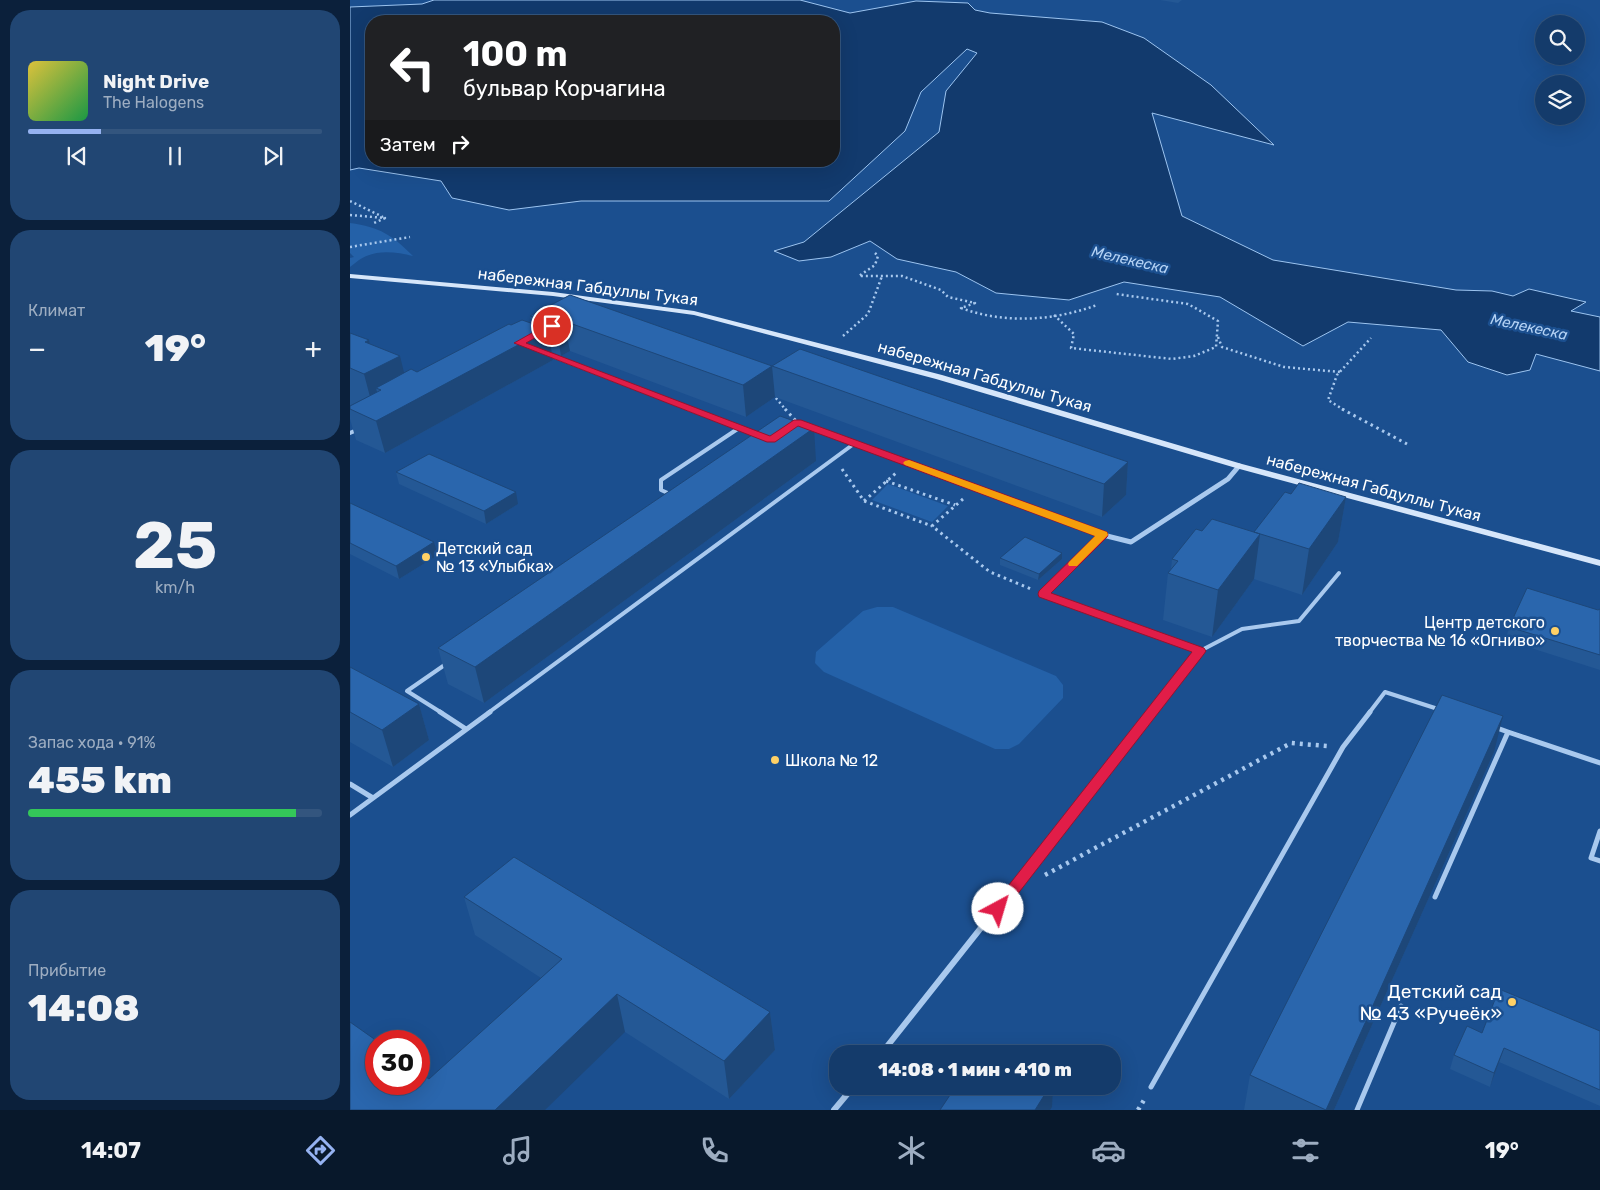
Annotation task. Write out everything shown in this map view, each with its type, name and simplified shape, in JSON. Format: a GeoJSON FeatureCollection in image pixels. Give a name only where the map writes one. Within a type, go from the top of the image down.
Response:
{"type":"FeatureCollection","features":[{"type":"Feature","properties":{"kind":"main road","name":"набережная Габдуллы Тукая"},"geometry":{"type":"LineString","coordinates":[[350,276],[505,289],[595,302],[694,313],[939,377],[1239,466],[1600,563]]}},
{"type":"Feature","properties":{"kind":"street"},"geometry":{"type":"LineString","coordinates":[[888,1045],[1200,651],[1044,594],[1103,535],[1131,542],[1228,479],[1239,466]]}},
{"type":"Feature","properties":{"kind":"street"},"geometry":{"type":"LineString","coordinates":[[834,1110],[846,1095]]}},
{"type":"Feature","properties":{"kind":"lane"},"geometry":{"type":"LineString","coordinates":[[546,354],[763,437]]}},
{"type":"Feature","properties":{"kind":"lane"},"geometry":{"type":"LineString","coordinates":[[806,425],[1103,535]]}},
{"type":"Feature","properties":{"kind":"lane"},"geometry":{"type":"LineString","coordinates":[[676,497],[661,490],[662,480],[739,428]]}},
{"type":"Feature","properties":{"kind":"lane"},"geometry":{"type":"LineString","coordinates":[[350,433],[359,429]]}},
{"type":"Feature","properties":{"kind":"lane"},"geometry":{"type":"LineString","coordinates":[[350,815],[855,443]]}},
{"type":"Feature","properties":{"kind":"lane"},"geometry":{"type":"LineString","coordinates":[[1200,651],[1242,629],[1299,621],[1339,573]]}},
{"type":"Feature","properties":{"kind":"lane"},"geometry":{"type":"LineString","coordinates":[[448,663],[407,691],[466,729]]}},
{"type":"Feature","properties":{"kind":"lane"},"geometry":{"type":"LineString","coordinates":[[1151,1087],[1343,747],[1385,692],[1442,710]]}},
{"type":"Feature","properties":{"kind":"lane"},"geometry":{"type":"LineString","coordinates":[[1490,726],[1600,763]]}},
{"type":"Feature","properties":{"kind":"lane"},"geometry":{"type":"LineString","coordinates":[[1435,897],[1508,732]]}},
{"type":"Feature","properties":{"kind":"lane"},"geometry":{"type":"LineString","coordinates":[[350,784],[373,798]]}},
{"type":"Feature","properties":{"kind":"lane"},"geometry":{"type":"LineString","coordinates":[[1600,831],[1591,858],[1600,861]]}},
{"type":"Feature","properties":{"kind":"lane"},"geometry":{"type":"LineString","coordinates":[[1357,1110],[1401,1006]]}},
{"type":"Feature","properties":{"kind":"path"},"geometry":{"type":"LineString","coordinates":[[350,202],[385,218]]}},
{"type":"Feature","properties":{"kind":"path"},"geometry":{"type":"LineString","coordinates":[[350,215],[385,218]]}},
{"type":"Feature","properties":{"kind":"path"},"geometry":{"type":"LineString","coordinates":[[374,223],[385,218]]}},
{"type":"Feature","properties":{"kind":"path"},"geometry":{"type":"LineString","coordinates":[[350,247],[410,237]]}},
{"type":"Feature","properties":{"kind":"path"},"geometry":{"type":"LineString","coordinates":[[875,253],[878,256],[875,265],[859,276],[902,276],[941,290],[948,297],[975,303],[961,308],[1004,320],[1037,318],[1097,305]]}},
{"type":"Feature","properties":{"kind":"path"},"geometry":{"type":"LineString","coordinates":[[1054,315],[1074,334],[1071,348],[1172,359],[1194,356],[1216,347],[1218,321],[1188,304],[1116,294]]}},
{"type":"Feature","properties":{"kind":"path"},"geometry":{"type":"LineString","coordinates":[[1217,334],[1222,348],[1284,367],[1340,372]]}},
{"type":"Feature","properties":{"kind":"path"},"geometry":{"type":"LineString","coordinates":[[1371,338],[1336,375],[1328,400],[1375,428],[1407,444]]}},
{"type":"Feature","properties":{"kind":"path"},"geometry":{"type":"LineString","coordinates":[[835,458],[864,501],[932,526],[990,572],[1044,594]]}},
{"type":"Feature","properties":{"kind":"path"},"geometry":{"type":"LineString","coordinates":[[864,501],[907,462]]}},
{"type":"Feature","properties":{"kind":"path"},"geometry":{"type":"LineString","coordinates":[[886,482],[956,505]]}},
{"type":"Feature","properties":{"kind":"path"},"geometry":{"type":"LineString","coordinates":[[932,526],[975,488]]}},
{"type":"Feature","properties":{"kind":"path"},"geometry":{"type":"LineString","coordinates":[[1036,879],[1291,743],[1343,747]]}},
{"type":"Feature","properties":{"kind":"shaded area"},"geometry":{"type":"Polygon","coordinates":[[[350,223],[370,227],[385,233],[413,256],[392,253],[372,254],[350,267],[350,258],[354,257],[350,253],[350,223]]]}},
{"type":"Feature","properties":{"kind":"shaded area"},"geometry":{"type":"Polygon","coordinates":[[[888,484],[948,506],[932,522],[872,500],[888,484]]]}},
{"type":"Feature","properties":{"kind":"shaded area"},"geometry":{"type":"Polygon","coordinates":[[[877,607],[893,607],[1056,676],[1063,685],[1063,698],[1019,744],[1009,749],[995,749],[824,672],[815,663],[816,652],[863,611],[877,607]]]}},
{"type":"Feature","properties":{"kind":"water","name":"Мелекеска"},"geometry":{"type":"Polygon","coordinates":[[[434,0],[800,0],[850,13],[916,1],[968,3],[975,10],[990,13],[1102,22],[1144,38],[1211,85],[1274,145],[1152,113],[1182,216],[1273,260],[1456,290],[1492,291],[1513,296],[1529,289],[1586,302],[1571,311],[1600,317],[1600,371],[1536,354],[1530,370],[1507,375],[1468,362],[1441,330],[1348,322],[1303,346],[1220,297],[1124,282],[1069,300],[996,293],[956,272],[897,259],[870,241],[831,257],[799,261],[774,251],[804,242],[939,132],[946,91],[977,53],[967,49],[921,92],[905,131],[829,201],[581,201],[509,210],[452,198],[441,181],[359,168],[350,170],[350,7],[422,4],[434,0]]]}},
{"type":"Feature","properties":{"kind":"building"},"geometry":{"type":"Polygon","coordinates":[[[570,295],[772,366],[743,385],[564,321],[556,325],[530,316],[570,295]]]}},
{"type":"Feature","properties":{"kind":"building"},"geometry":{"type":"Polygon","coordinates":[[[522,320],[548,329],[376,421],[350,409],[350,406],[381,390],[376,388],[411,369],[417,372],[509,324],[511,325],[522,320]]]}},
{"type":"Feature","properties":{"kind":"building"},"geometry":{"type":"Polygon","coordinates":[[[350,333],[369,340],[365,342],[400,356],[364,374],[350,368],[350,333]]]}},
{"type":"Feature","properties":{"kind":"building"},"geometry":{"type":"Polygon","coordinates":[[[800,349],[1128,462],[1104,484],[772,366],[800,349]]]}},
{"type":"Feature","properties":{"kind":"building"},"geometry":{"type":"Polygon","coordinates":[[[780,416],[814,428],[475,667],[438,648],[780,416]]]}},
{"type":"Feature","properties":{"kind":"building"},"geometry":{"type":"Polygon","coordinates":[[[429,454],[516,492],[484,511],[396,472],[429,454]]]}},
{"type":"Feature","properties":{"kind":"building"},"geometry":{"type":"Polygon","coordinates":[[[1299,483],[1346,497],[1309,549],[1254,532],[1285,492],[1291,494],[1299,483]]]}},
{"type":"Feature","properties":{"kind":"building"},"geometry":{"type":"Polygon","coordinates":[[[350,503],[434,542],[396,566],[350,543],[350,503]]]}},
{"type":"Feature","properties":{"kind":"building"},"geometry":{"type":"Polygon","coordinates":[[[1212,519],[1260,534],[1218,590],[1168,573],[1178,561],[1172,559],[1196,529],[1202,531],[1212,519]]]}},
{"type":"Feature","properties":{"kind":"building"},"geometry":{"type":"Polygon","coordinates":[[[1025,537],[1062,553],[1039,574],[1000,558],[1025,537]]]}},
{"type":"Feature","properties":{"kind":"building","name":"Центр детского творчества № 16 «Огниво»"},"geometry":{"type":"Polygon","coordinates":[[[1527,588],[1598,610],[1600,609],[1600,655],[1509,627],[1527,588]]]}},
{"type":"Feature","properties":{"kind":"building"},"geometry":{"type":"Polygon","coordinates":[[[350,667],[419,704],[382,730],[350,712],[350,667]]]}},
{"type":"Feature","properties":{"kind":"building"},"geometry":{"type":"Polygon","coordinates":[[[1442,695],[1503,716],[1326,1110],[1250,1075],[1442,695]]]}},
{"type":"Feature","properties":{"kind":"building"},"geometry":{"type":"Polygon","coordinates":[[[514,857],[770,1012],[724,1061],[617,994],[495,1110],[350,1110],[350,1022],[365,1033],[365,1095],[430,1095],[430,1078],[562,959],[464,897],[514,857]]]}},
{"type":"Feature","properties":{"kind":"building"},"geometry":{"type":"Polygon","coordinates":[[[1499,989],[1600,1031],[1600,1090],[1504,1048],[1494,1073],[1454,1055],[1467,1026],[1482,1033],[1499,989]]]}},
{"type":"Feature","properties":{"kind":"building"},"geometry":{"type":"Polygon","coordinates":[[[950,1095],[1044,1095],[1035,1110],[940,1110],[950,1095]]]}},
{"type":"Feature","properties":{"kind":"slow traffic"},"geometry":{"type":"LineString","coordinates":[[909,463],[1103,535],[1073,564]]}},
{"type":"Feature","properties":{"kind":"place","name":"Детский сад № 13 «Улыбка»"},"geometry":{"type":"Point","coordinates":[426,557]}},
{"type":"Feature","properties":{"kind":"place","name":"Центр детского творчества № 16 «Огниво»"},"geometry":{"type":"Point","coordinates":[1555,631]}},
{"type":"Feature","properties":{"kind":"place","name":"Школа № 12"},"geometry":{"type":"Point","coordinates":[775,760]}},
{"type":"Feature","properties":{"kind":"place","name":"Детский сад № 43 «Ручеёк»"},"geometry":{"type":"Point","coordinates":[1512,1002]}},
{"type":"Feature","properties":{"kind":"route"},"geometry":{"type":"LineString","coordinates":[[552,326],[518,343],[771,440],[797,422],[1103,535],[1044,594],[1200,651],[998,909]]}}]}
